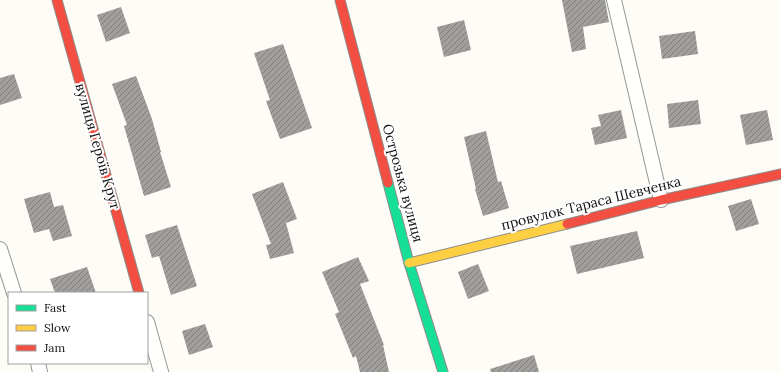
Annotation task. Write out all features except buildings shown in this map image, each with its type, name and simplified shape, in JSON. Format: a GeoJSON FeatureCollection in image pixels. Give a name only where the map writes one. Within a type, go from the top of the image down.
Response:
{"type":"FeatureCollection","features":[{"type":"Feature","properties":{"kind":"street","name":"вулиця Героїв Крут"},"geometry":{"type":"LineString","coordinates":[[57,0],[139,292]]}},
{"type":"Feature","properties":{"kind":"street","name":"Острозька вулиця"},"geometry":{"type":"LineString","coordinates":[[340,0],[409,264],[442,372]]}},
{"type":"Feature","properties":{"kind":"street"},"geometry":{"type":"LineString","coordinates":[[614,0],[661,200]]}},
{"type":"Feature","properties":{"kind":"street","name":"провулок Тараса Шевченка"},"geometry":{"type":"LineString","coordinates":[[409,264],[661,200],[781,174]]}},
{"type":"Feature","properties":{"kind":"street"},"geometry":{"type":"LineString","coordinates":[[0,249],[14,292]]}},
{"type":"Feature","properties":{"kind":"street"},"geometry":{"type":"LineString","coordinates":[[148,326],[161,372]]}},
{"type":"Feature","properties":{"kind":"traffic: fast"},"geometry":{"type":"LineString","coordinates":[[388,183],[409,263],[443,372]]}},
{"type":"Feature","properties":{"kind":"traffic: slow"},"geometry":{"type":"LineString","coordinates":[[409,263],[567,224]]}},
{"type":"Feature","properties":{"kind":"traffic: jam"},"geometry":{"type":"LineString","coordinates":[[57,0],[139,292]]}},
{"type":"Feature","properties":{"kind":"traffic: jam"},"geometry":{"type":"LineString","coordinates":[[340,0],[388,183]]}},
{"type":"Feature","properties":{"kind":"traffic: jam"},"geometry":{"type":"LineString","coordinates":[[567,224],[661,200],[781,174]]}}]}
